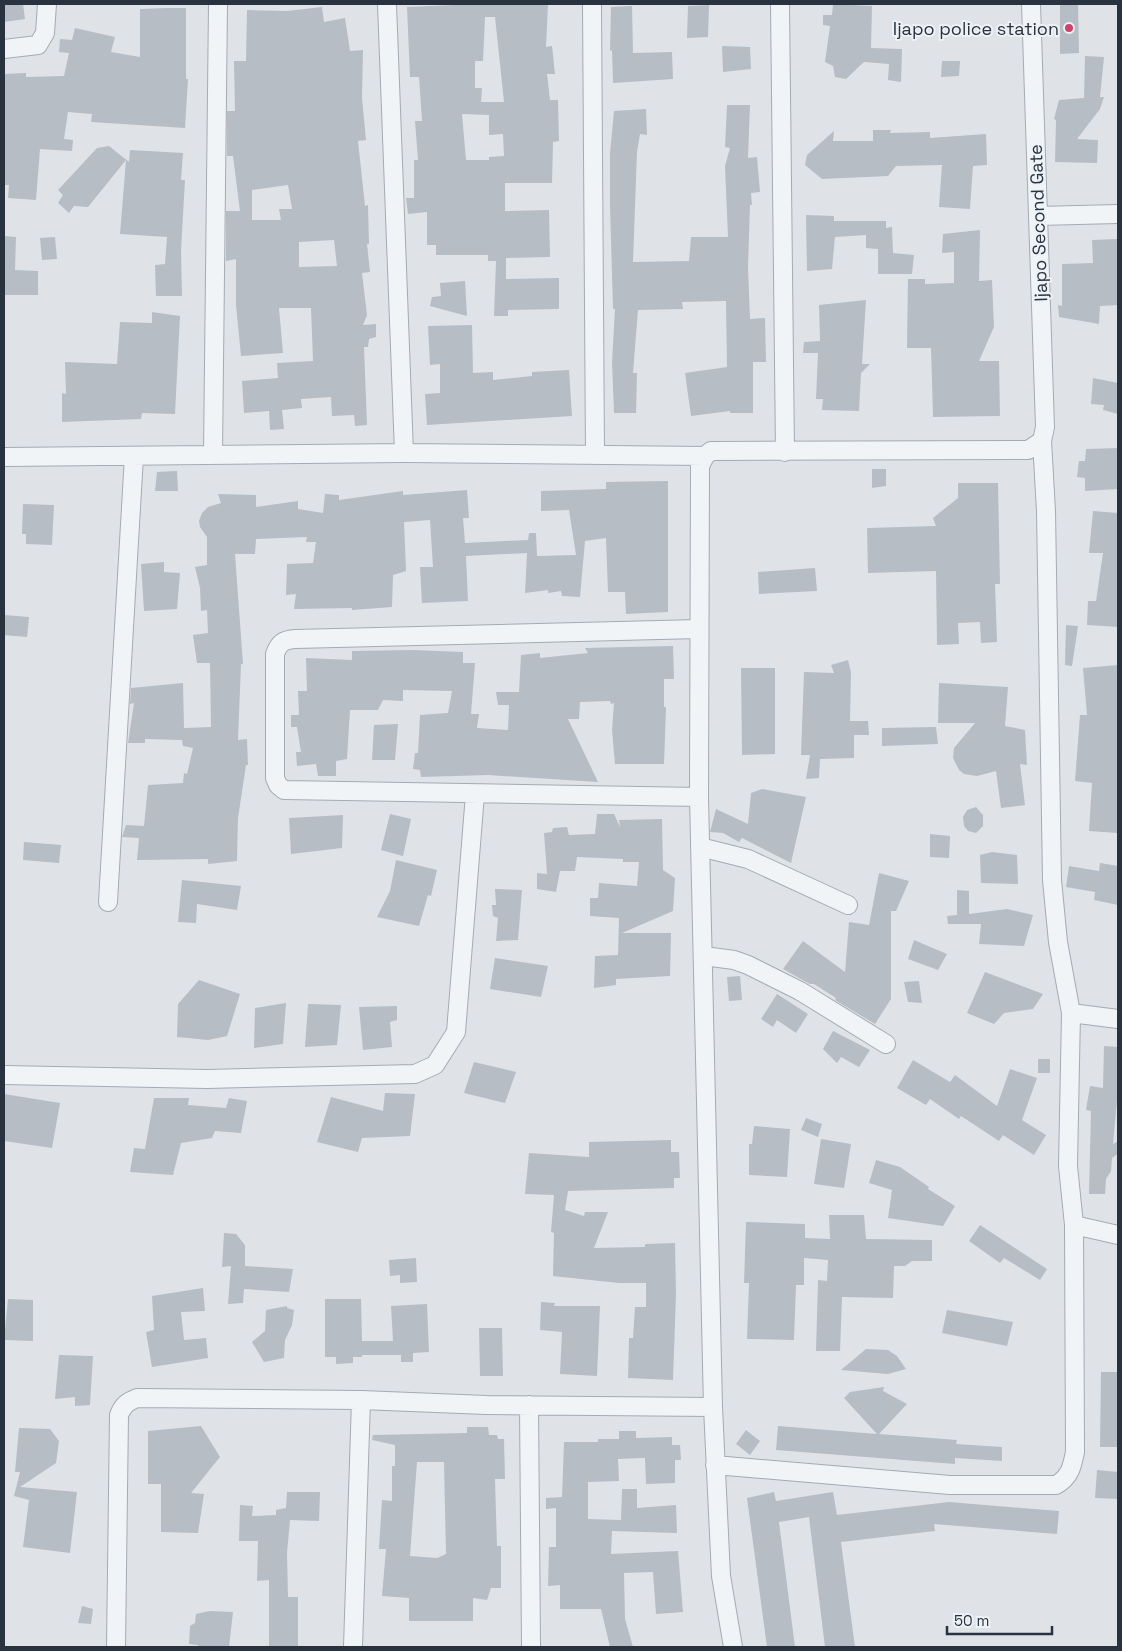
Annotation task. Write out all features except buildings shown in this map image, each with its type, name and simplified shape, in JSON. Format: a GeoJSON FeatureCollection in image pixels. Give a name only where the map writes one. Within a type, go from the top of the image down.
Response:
{"type":"FeatureCollection","features":[{"type":"Feature","properties":{"kind":"street"},"geometry":{"type":"LineString","coordinates":[[4,49],[38,45],[45,33],[47,4]]}},
{"type":"Feature","properties":{"kind":"street"},"geometry":{"type":"LineString","coordinates":[[214,454],[218,4]]}},
{"type":"Feature","properties":{"kind":"street"},"geometry":{"type":"LineString","coordinates":[[387,4],[404,453]]}},
{"type":"Feature","properties":{"kind":"street"},"geometry":{"type":"LineString","coordinates":[[592,4],[595,455]]}},
{"type":"Feature","properties":{"kind":"street"},"geometry":{"type":"LineString","coordinates":[[780,4],[785,452]]}},
{"type":"Feature","properties":{"kind":"street","name":"Ijapo Second Gate"},"geometry":{"type":"LineString","coordinates":[[716,1465],[950,1485],[1056,1485],[1064,1481],[1072,1470],[1075,1452],[1074,1225],[1068,1166],[1070,1013],[1058,942],[1052,880],[1046,521],[1042,441],[1045,427],[1031,4]]}},
{"type":"Feature","properties":{"kind":"street"},"geometry":{"type":"LineString","coordinates":[[1038,216],[1118,214]]}},
{"type":"Feature","properties":{"kind":"street"},"geometry":{"type":"LineString","coordinates":[[733,1647],[721,1576],[713,1407],[699,797],[700,466],[705,456],[711,451],[1028,450],[1042,441]]}},
{"type":"Feature","properties":{"kind":"street"},"geometry":{"type":"LineString","coordinates":[[4,458],[404,453],[705,456]]}},
{"type":"Feature","properties":{"kind":"street"},"geometry":{"type":"LineString","coordinates":[[108,902],[134,456]]}},
{"type":"Feature","properties":{"kind":"street"},"geometry":{"type":"LineString","coordinates":[[699,630],[295,638],[285,640],[278,645],[274,654],[275,778],[278,785],[291,791],[699,797]]}},
{"type":"Feature","properties":{"kind":"street"},"geometry":{"type":"LineString","coordinates":[[4,1075],[237,1078],[415,1074],[435,1065],[456,1032],[475,794]]}},
{"type":"Feature","properties":{"kind":"street"},"geometry":{"type":"LineString","coordinates":[[700,847],[748,859],[848,905]]}},
{"type":"Feature","properties":{"kind":"street"},"geometry":{"type":"LineString","coordinates":[[704,956],[734,960],[748,965],[800,991],[886,1044]]}},
{"type":"Feature","properties":{"kind":"street"},"geometry":{"type":"LineString","coordinates":[[1070,1013],[1118,1020]]}},
{"type":"Feature","properties":{"kind":"street"},"geometry":{"type":"LineString","coordinates":[[1074,1225],[1118,1235]]}},
{"type":"Feature","properties":{"kind":"street"},"geometry":{"type":"LineString","coordinates":[[116,1647],[119,1415],[123,1406],[137,1398],[713,1407]]}},
{"type":"Feature","properties":{"kind":"street"},"geometry":{"type":"LineString","coordinates":[[353,1647],[361,1400]]}},
{"type":"Feature","properties":{"kind":"street"},"geometry":{"type":"LineString","coordinates":[[529,1405],[531,1647]]}},
{"type":"Feature","properties":{"kind":"place","name":"Ijapo police station"},"geometry":{"type":"Point","coordinates":[1069,28]}}]}
